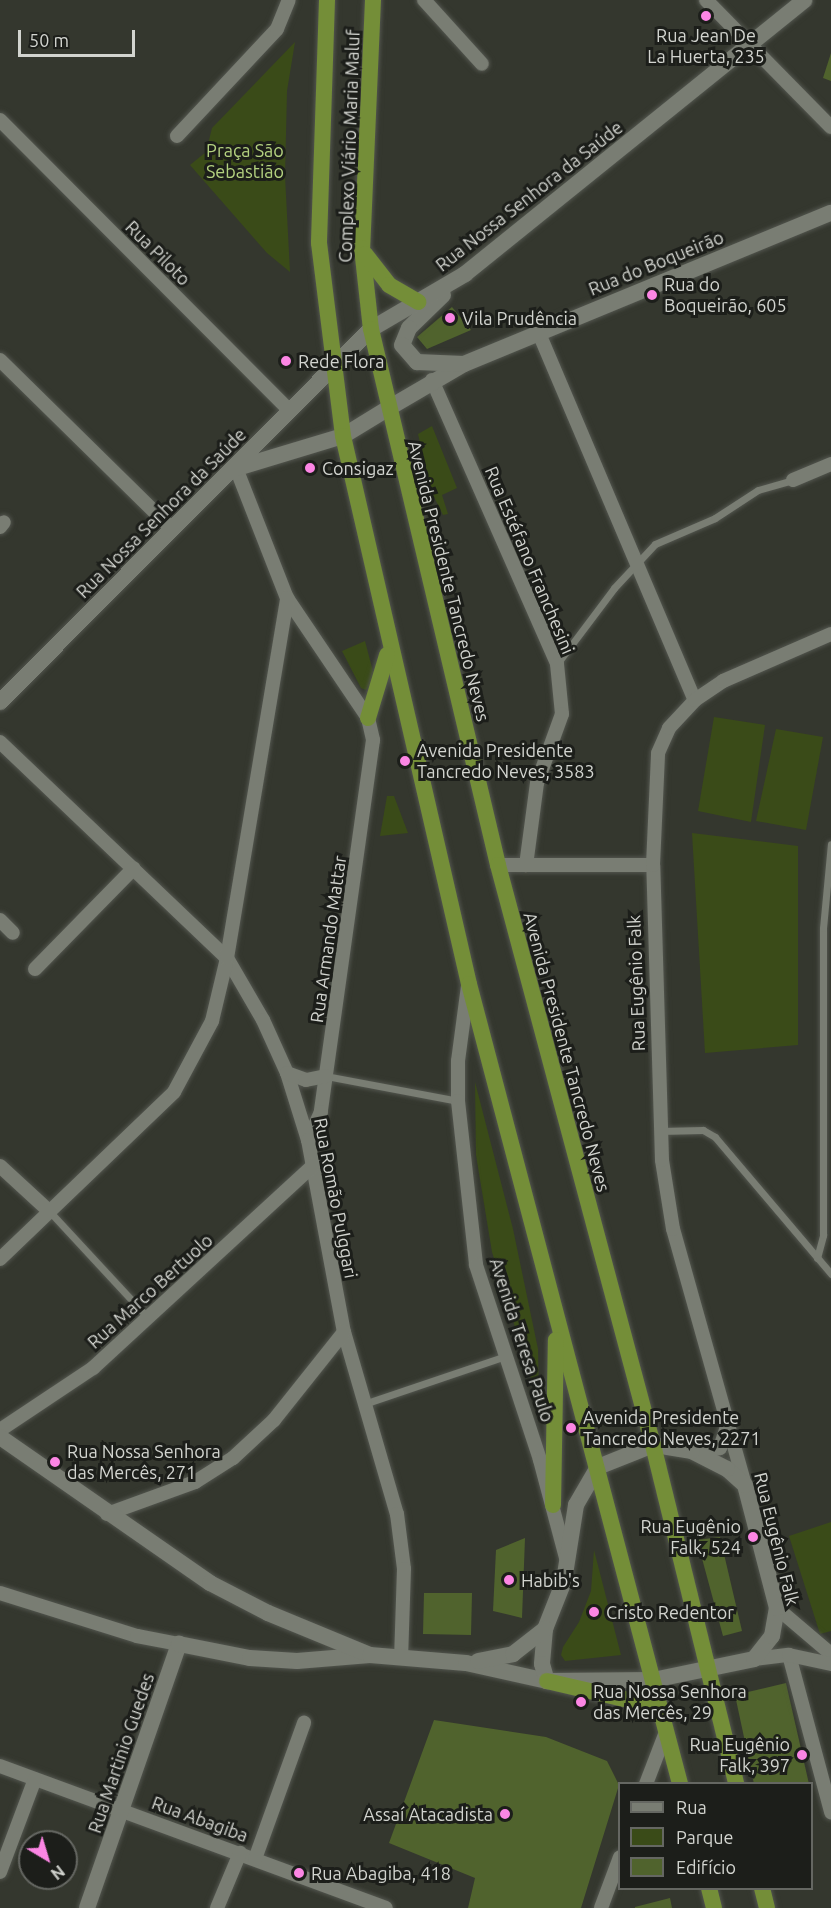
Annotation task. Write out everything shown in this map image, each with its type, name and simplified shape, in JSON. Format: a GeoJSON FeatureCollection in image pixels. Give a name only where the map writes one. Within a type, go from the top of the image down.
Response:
{"type":"FeatureCollection","features":[{"type":"Feature","properties":{"kind":"highway","name":"Complexo Viário Maria Maluf"},"geometry":{"type":"LineString","coordinates":[[327,0],[318,210],[334,363]]}},
{"type":"Feature","properties":{"kind":"highway","name":"Complexo Viário Maria Maluf"},"geometry":{"type":"LineString","coordinates":[[371,329],[362,248],[372,0]]}},
{"type":"Feature","properties":{"kind":"highway"},"geometry":{"type":"LineString","coordinates":[[362,248],[389,285],[419,302]]}},
{"type":"Feature","properties":{"kind":"highway","name":"Avenida Presidente Tancredo Neves"},"geometry":{"type":"LineString","coordinates":[[371,329],[387,409],[498,864],[653,1445],[735,1782]]}},
{"type":"Feature","properties":{"kind":"highway"},"geometry":{"type":"LineString","coordinates":[[334,363],[344,436],[388,645],[469,984],[679,1782]]}},
{"type":"Feature","properties":{"kind":"highway"},"geometry":{"type":"LineString","coordinates":[[368,718],[382,681],[388,645]]}},
{"type":"Feature","properties":{"kind":"highway"},"geometry":{"type":"LineString","coordinates":[[553,1505],[556,1318]]}},
{"type":"Feature","properties":{"kind":"highway"},"geometry":{"type":"LineString","coordinates":[[547,1681],[659,1707]]}},
{"type":"Feature","properties":{"kind":"highway"},"geometry":{"type":"LineString","coordinates":[[710,1890],[714,1908]]}},
{"type":"Feature","properties":{"kind":"highway"},"geometry":{"type":"LineString","coordinates":[[762,1890],[767,1908]]}},
{"type":"Feature","properties":{"kind":"main road","name":"Rua Nossa Senhora da Saúde"},"geometry":{"type":"LineString","coordinates":[[0,702],[171,528],[236,468],[334,363],[371,329],[465,274],[804,0]]}},
{"type":"Feature","properties":{"kind":"main road","name":"Rua do Boqueirão"},"geometry":{"type":"LineString","coordinates":[[236,468],[344,436],[432,380],[464,364],[538,331],[831,213]]}},
{"type":"Feature","properties":{"kind":"main road"},"geometry":{"type":"LineString","coordinates":[[464,364],[417,362],[406,353],[402,338],[465,274]]}},
{"type":"Feature","properties":{"kind":"main road"},"geometry":{"type":"LineString","coordinates":[[0,1437],[107,1514],[237,1599],[370,1655]]}},
{"type":"Feature","properties":{"kind":"main road"},"geometry":{"type":"LineString","coordinates":[[567,1562],[576,1505],[598,1467],[653,1445],[692,1451],[727,1469],[745,1485]]}},
{"type":"Feature","properties":{"kind":"main road","name":"Rua Eugênio Falk"},"geometry":{"type":"LineString","coordinates":[[745,1485],[777,1608],[772,1636],[754,1659]]}},
{"type":"Feature","properties":{"kind":"main road","name":"Avenida Teresa Paulo"},"geometry":{"type":"LineString","coordinates":[[547,1681],[542,1664],[545,1629],[558,1602],[567,1562]]}},
{"type":"Feature","properties":{"kind":"main road","name":"Avenida Teresa Paulo"},"geometry":{"type":"LineString","coordinates":[[466,1663],[505,1658],[545,1629]]}},
{"type":"Feature","properties":{"kind":"main road"},"geometry":{"type":"LineString","coordinates":[[179,1644],[250,1658],[297,1661],[370,1655],[466,1663],[547,1681],[653,1680],[754,1659]]}},
{"type":"Feature","properties":{"kind":"main road","name":"Rua Martinio Guedes"},"geometry":{"type":"LineString","coordinates":[[87,1908],[123,1811],[179,1644]]}},
{"type":"Feature","properties":{"kind":"street"},"geometry":{"type":"LineString","coordinates":[[177,136],[276,30],[289,0]]}},
{"type":"Feature","properties":{"kind":"street"},"geometry":{"type":"LineString","coordinates":[[424,0],[482,64]]}},
{"type":"Feature","properties":{"kind":"street"},"geometry":{"type":"LineString","coordinates":[[706,0],[831,128]]}},
{"type":"Feature","properties":{"kind":"street","name":"Rua Piloto"},"geometry":{"type":"LineString","coordinates":[[0,120],[290,411]]}},
{"type":"Feature","properties":{"kind":"street"},"geometry":{"type":"LineString","coordinates":[[538,331],[695,700]]}},
{"type":"Feature","properties":{"kind":"street"},"geometry":{"type":"LineString","coordinates":[[0,360],[171,528]]}},
{"type":"Feature","properties":{"kind":"street","name":"Rua Estéfano Franchesini"},"geometry":{"type":"LineString","coordinates":[[432,380],[557,663],[562,714],[537,783],[526,865]]}},
{"type":"Feature","properties":{"kind":"street"},"geometry":{"type":"LineString","coordinates":[[793,480],[831,464]]}},
{"type":"Feature","properties":{"kind":"street"},"geometry":{"type":"LineString","coordinates":[[236,468],[287,598],[368,718]]}},
{"type":"Feature","properties":{"kind":"street"},"geometry":{"type":"LineString","coordinates":[[0,1259],[174,1092],[212,1021],[227,958],[287,598]]}},
{"type":"Feature","properties":{"kind":"street","name":"Rua Eugênio Falk"},"geometry":{"type":"LineString","coordinates":[[745,1485],[674,1229],[660,1131],[652,865],[658,753],[669,728],[695,700],[743,670],[831,634]]}},
{"type":"Feature","properties":{"kind":"street","name":"Rua Armando Mattar"},"geometry":{"type":"LineString","coordinates":[[309,1140],[321,1112],[373,740],[368,718]]}},
{"type":"Feature","properties":{"kind":"street","name":"Rua Romão Pulggari"},"geometry":{"type":"LineString","coordinates":[[0,742],[227,958],[263,1020],[287,1073],[309,1140],[344,1332],[401,1537],[401,1658]]}},
{"type":"Feature","properties":{"kind":"street"},"geometry":{"type":"LineString","coordinates":[[498,864],[652,865]]}},
{"type":"Feature","properties":{"kind":"street"},"geometry":{"type":"LineString","coordinates":[[35,969],[134,868]]}},
{"type":"Feature","properties":{"kind":"street"},"geometry":{"type":"LineString","coordinates":[[0,921],[13,933]]}},
{"type":"Feature","properties":{"kind":"street","name":"Avenida Teresa Paulo"},"geometry":{"type":"LineString","coordinates":[[469,984],[458,1061],[458,1101],[476,1265],[553,1505],[567,1562]]}},
{"type":"Feature","properties":{"kind":"street"},"geometry":{"type":"LineString","coordinates":[[287,1073],[306,1080],[326,1076]]}},
{"type":"Feature","properties":{"kind":"street","name":"Rua Marco Bertuolo"},"geometry":{"type":"LineString","coordinates":[[0,1430],[93,1368],[314,1165]]}},
{"type":"Feature","properties":{"kind":"street"},"geometry":{"type":"LineString","coordinates":[[0,1166],[50,1212]]}},
{"type":"Feature","properties":{"kind":"street"},"geometry":{"type":"LineString","coordinates":[[107,1514],[195,1482],[233,1458],[274,1420],[344,1332]]}},
{"type":"Feature","properties":{"kind":"street"},"geometry":{"type":"LineString","coordinates":[[692,1451],[720,1448],[726,1438],[728,1422]]}},
{"type":"Feature","properties":{"kind":"street"},"geometry":{"type":"LineString","coordinates":[[0,1593],[137,1636],[179,1644]]}},
{"type":"Feature","properties":{"kind":"street"},"geometry":{"type":"LineString","coordinates":[[777,1608],[831,1654]]}},
{"type":"Feature","properties":{"kind":"street"},"geometry":{"type":"LineString","coordinates":[[754,1659],[789,1655],[831,1664]]}},
{"type":"Feature","properties":{"kind":"street"},"geometry":{"type":"LineString","coordinates":[[789,1655],[831,1812]]}},
{"type":"Feature","properties":{"kind":"street"},"geometry":{"type":"LineString","coordinates":[[255,1859],[304,1723]]}},
{"type":"Feature","properties":{"kind":"street"},"geometry":{"type":"LineString","coordinates":[[647,1782],[666,1732]]}},
{"type":"Feature","properties":{"kind":"street","name":"Rua Abagiba"},"geometry":{"type":"LineString","coordinates":[[0,1766],[386,1908]]}},
{"type":"Feature","properties":{"kind":"street"},"geometry":{"type":"LineString","coordinates":[[0,1872],[35,1779]]}},
{"type":"Feature","properties":{"kind":"street"},"geometry":{"type":"LineString","coordinates":[[218,1908],[240,1853]]}},
{"type":"Feature","properties":{"kind":"street"},"geometry":{"type":"LineString","coordinates":[[601,1908],[618,1862]]}},
{"type":"Feature","properties":{"kind":"lane"},"geometry":{"type":"LineString","coordinates":[[557,663],[637,561],[655,544],[715,518],[758,490],[793,480]]}},
{"type":"Feature","properties":{"kind":"lane"},"geometry":{"type":"LineString","coordinates":[[817,1258],[823,1235],[823,928],[831,844]]}},
{"type":"Feature","properties":{"kind":"lane"},"geometry":{"type":"LineString","coordinates":[[326,1076],[458,1101]]}},
{"type":"Feature","properties":{"kind":"lane"},"geometry":{"type":"LineString","coordinates":[[660,1131],[703,1130],[715,1137],[831,1274]]}},
{"type":"Feature","properties":{"kind":"lane"},"geometry":{"type":"LineString","coordinates":[[50,1212],[148,1318]]}},
{"type":"Feature","properties":{"kind":"lane"},"geometry":{"type":"LineString","coordinates":[[364,1404],[506,1356]]}},
{"type":"Feature","properties":{"kind":"green space","name":"Praça São Sebastião"},"geometry":{"type":"Polygon","coordinates":[[[295,42],[287,91],[285,176],[290,272],[267,253],[190,165],[206,152],[212,128],[295,42]]]}},
{"type":"Feature","properties":{"kind":"green space"},"geometry":{"type":"Polygon","coordinates":[[[432,426],[457,488],[442,495],[448,514],[443,515],[431,491],[418,434],[432,426]]]}},
{"type":"Feature","properties":{"kind":"green space"},"geometry":{"type":"Polygon","coordinates":[[[365,641],[375,679],[366,690],[361,688],[342,651],[365,641]]]}},
{"type":"Feature","properties":{"kind":"green space"},"geometry":{"type":"Polygon","coordinates":[[[714,717],[765,725],[751,822],[698,811],[714,717]]]}},
{"type":"Feature","properties":{"kind":"green space"},"geometry":{"type":"Polygon","coordinates":[[[776,729],[823,737],[806,830],[756,821],[776,729]]]}},
{"type":"Feature","properties":{"kind":"green space"},"geometry":{"type":"Polygon","coordinates":[[[387,796],[394,796],[408,833],[380,836],[387,796]]]}},
{"type":"Feature","properties":{"kind":"green space"},"geometry":{"type":"Polygon","coordinates":[[[692,833],[798,846],[798,1045],[705,1053],[692,833]]]}},
{"type":"Feature","properties":{"kind":"green space"},"geometry":{"type":"Polygon","coordinates":[[[475,1082],[513,1229],[538,1349],[539,1405],[492,1252],[476,1155],[475,1082]]]}},
{"type":"Feature","properties":{"kind":"green space"},"geometry":{"type":"Polygon","coordinates":[[[831,1522],[831,1631],[820,1634],[789,1536],[831,1522]]]}},
{"type":"Feature","properties":{"kind":"green space"},"geometry":{"type":"Polygon","coordinates":[[[594,1550],[621,1655],[565,1661],[561,1655],[563,1647],[579,1622],[591,1591],[594,1550]]]}},
{"type":"Feature","properties":{"kind":"building"},"geometry":{"type":"Polygon","coordinates":[[[831,53],[831,81],[823,78],[831,53]]]}},
{"type":"Feature","properties":{"kind":"building","name":"Vila Prudência"},"geometry":{"type":"Polygon","coordinates":[[[452,307],[471,330],[427,349],[417,337],[452,307]]]}},
{"type":"Feature","properties":{"kind":"building"},"geometry":{"type":"Polygon","coordinates":[[[720,1537],[742,1631],[723,1636],[697,1540],[720,1537]]]}},
{"type":"Feature","properties":{"kind":"building","name":"Habib's"},"geometry":{"type":"Polygon","coordinates":[[[525,1538],[522,1618],[493,1611],[496,1550],[525,1538]]]}},
{"type":"Feature","properties":{"kind":"building"},"geometry":{"type":"Polygon","coordinates":[[[424,1593],[472,1593],[471,1635],[423,1634],[424,1593]]]}},
{"type":"Feature","properties":{"kind":"building"},"geometry":{"type":"Polygon","coordinates":[[[786,1683],[809,1782],[754,1782],[735,1695],[786,1683]]]}},
{"type":"Feature","properties":{"kind":"building","name":"Assaí Atacadista"},"geometry":{"type":"Polygon","coordinates":[[[434,1720],[546,1737],[607,1761],[618,1783],[581,1908],[468,1908],[475,1878],[389,1843],[434,1720]]]}},
{"type":"Feature","properties":{"kind":"building"},"geometry":{"type":"Polygon","coordinates":[[[670,1898],[672,1908],[635,1908],[635,1907],[670,1898]]]}},
{"type":"Feature","properties":{"kind":"place","name":"Rua Jean De La Huerta, 235"},"geometry":{"type":"Point","coordinates":[706,16]}},
{"type":"Feature","properties":{"kind":"place","name":"Rua do Boqueirão, 605"},"geometry":{"type":"Point","coordinates":[652,295]}},
{"type":"Feature","properties":{"kind":"place","name":"Vila Prudência"},"geometry":{"type":"Point","coordinates":[450,318]}},
{"type":"Feature","properties":{"kind":"place","name":"Rede Flora"},"geometry":{"type":"Point","coordinates":[286,361]}},
{"type":"Feature","properties":{"kind":"place","name":"Consigaz"},"geometry":{"type":"Point","coordinates":[310,468]}},
{"type":"Feature","properties":{"kind":"place","name":"Avenida Presidente Tancredo Neves, 3583"},"geometry":{"type":"Point","coordinates":[405,761]}},
{"type":"Feature","properties":{"kind":"place","name":"Avenida Presidente Tancredo Neves, 2271"},"geometry":{"type":"Point","coordinates":[571,1428]}},
{"type":"Feature","properties":{"kind":"place","name":"Rua Nossa Senhora das Mercês, 271"},"geometry":{"type":"Point","coordinates":[55,1462]}},
{"type":"Feature","properties":{"kind":"place","name":"Rua Eugênio Falk, 524"},"geometry":{"type":"Point","coordinates":[753,1537]}},
{"type":"Feature","properties":{"kind":"place","name":"Habib's"},"geometry":{"type":"Point","coordinates":[509,1580]}},
{"type":"Feature","properties":{"kind":"place","name":"Cristo Redentor"},"geometry":{"type":"Point","coordinates":[594,1612]}},
{"type":"Feature","properties":{"kind":"place","name":"Rua Nossa Senhora das Mercês, 29"},"geometry":{"type":"Point","coordinates":[581,1702]}},
{"type":"Feature","properties":{"kind":"place","name":"Rua Eugênio Falk, 397"},"geometry":{"type":"Point","coordinates":[802,1755]}},
{"type":"Feature","properties":{"kind":"place","name":"Assaí Atacadista"},"geometry":{"type":"Point","coordinates":[505,1814]}},
{"type":"Feature","properties":{"kind":"place","name":"Rua Abagiba, 418"},"geometry":{"type":"Point","coordinates":[299,1873]}}]}
